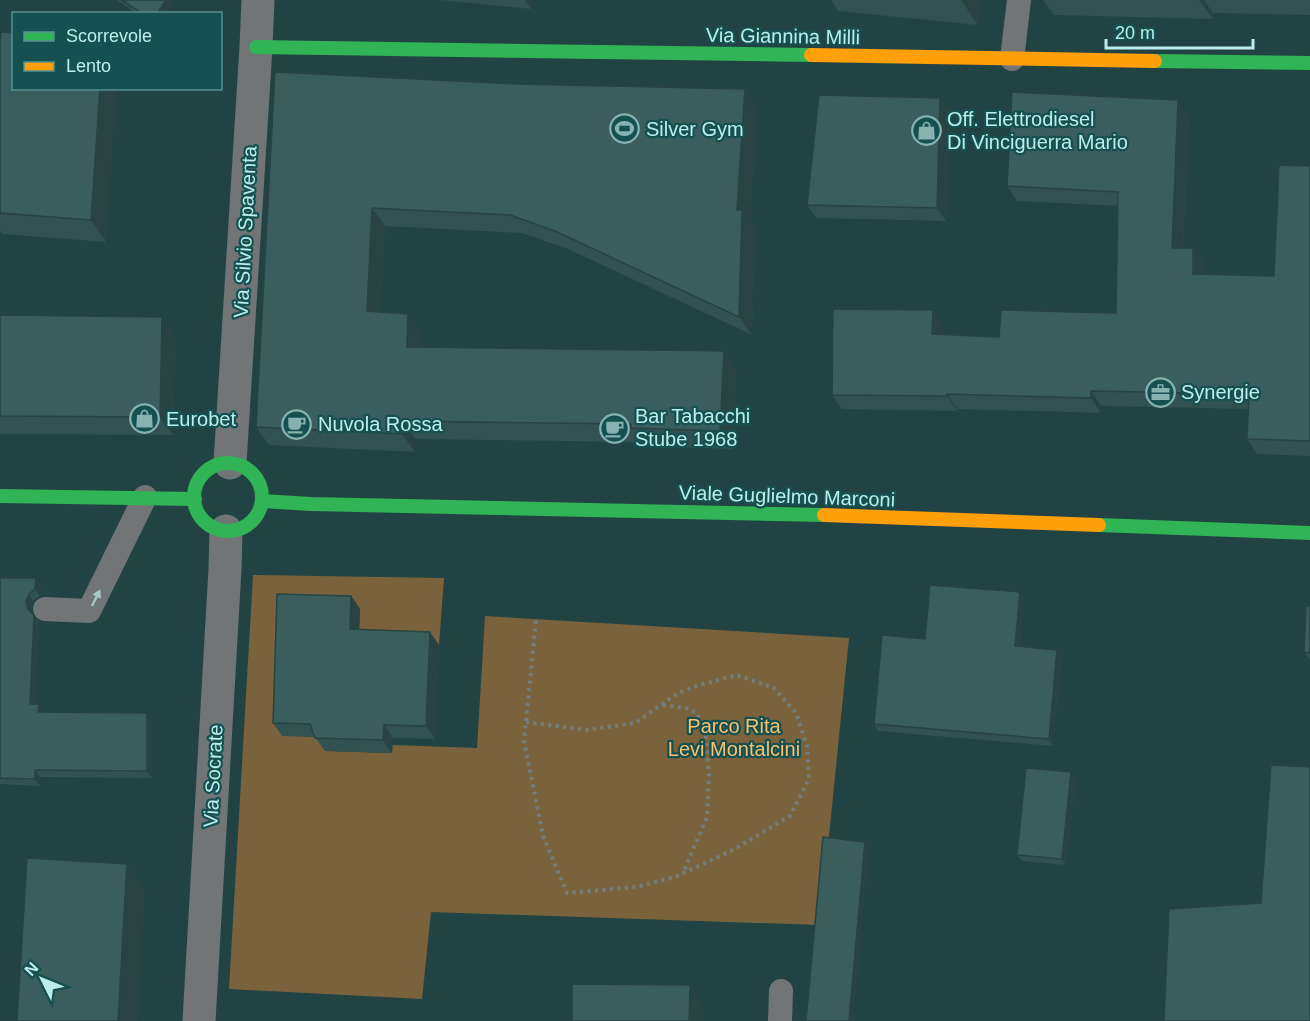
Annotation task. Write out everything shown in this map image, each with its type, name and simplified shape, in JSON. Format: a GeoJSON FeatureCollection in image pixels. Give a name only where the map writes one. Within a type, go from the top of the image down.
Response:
{"type":"FeatureCollection","features":[{"type":"Feature","properties":{"kind":"main road","name":"Via Giannina Milli"},"geometry":{"type":"LineString","coordinates":[[256,47],[1310,63]]}},
{"type":"Feature","properties":{"kind":"main road"},"geometry":{"type":"LineString","coordinates":[[230,463],[250,471],[258,479],[262,490],[262,501],[254,519],[246,526],[226,531],[208,524],[201,517],[196,509],[195,489],[205,473],[220,464],[230,463]]}},
{"type":"Feature","properties":{"kind":"main road"},"geometry":{"type":"LineString","coordinates":[[0,495],[195,499]]}},
{"type":"Feature","properties":{"kind":"main road","name":"Viale Guglielmo Marconi"},"geometry":{"type":"LineString","coordinates":[[262,501],[792,514],[1310,533]]}},
{"type":"Feature","properties":{"kind":"street","name":"Via Silvio Spaventa"},"geometry":{"type":"LineString","coordinates":[[230,463],[258,0]]}},
{"type":"Feature","properties":{"kind":"street","name":"Via Socrate"},"geometry":{"type":"LineString","coordinates":[[200,1021],[226,531]]}},
{"type":"Feature","properties":{"kind":"lane"},"geometry":{"type":"LineString","coordinates":[[1012,59],[1019,0]]}},
{"type":"Feature","properties":{"kind":"lane"},"geometry":{"type":"LineString","coordinates":[[45,609],[89,611],[145,497]]}},
{"type":"Feature","properties":{"kind":"lane"},"geometry":{"type":"LineString","coordinates":[[780,1021],[781,991]]}},
{"type":"Feature","properties":{"kind":"path"},"geometry":{"type":"LineString","coordinates":[[526,722],[587,730],[635,723],[678,693],[737,675],[774,688],[796,713],[807,746],[809,779],[790,816],[742,845],[682,874],[636,887],[567,894],[543,836],[524,741],[536,620]]}},
{"type":"Feature","properties":{"kind":"path"},"geometry":{"type":"LineString","coordinates":[[661,705],[686,708],[697,713],[706,735],[709,775],[707,817],[682,874]]}},
{"type":"Feature","properties":{"kind":"green space","name":"Parco Rita Levi Montalcini"},"geometry":{"type":"Polygon","coordinates":[[[253,575],[444,578],[439,645],[359,642],[282,735],[320,737],[325,751],[391,753],[392,745],[477,748],[485,616],[849,638],[820,925],[431,912],[422,999],[229,989],[253,575]]]}},
{"type":"Feature","properties":{"kind":"building"},"geometry":{"type":"Polygon","coordinates":[[[122,0],[166,0],[158,12],[140,12],[122,0]]]}},
{"type":"Feature","properties":{"kind":"building"},"geometry":{"type":"Polygon","coordinates":[[[1,32],[12,33],[12,90],[100,90],[91,220],[0,213],[1,32]]]}},
{"type":"Feature","properties":{"kind":"building"},"geometry":{"type":"Polygon","coordinates":[[[275,72],[517,84],[745,89],[737,210],[742,210],[739,317],[555,231],[510,215],[372,208],[367,311],[408,314],[407,347],[724,351],[720,431],[631,428],[631,424],[403,421],[402,434],[256,427],[275,72]]]}},
{"type":"Feature","properties":{"kind":"building"},"geometry":{"type":"Polygon","coordinates":[[[1012,92],[1178,100],[1172,248],[1193,248],[1193,274],[1274,276],[1279,165],[1310,166],[1310,441],[1247,439],[1249,394],[1091,391],[1091,398],[947,394],[947,396],[832,395],[833,309],[933,310],[932,334],[999,337],[1001,310],[1116,313],[1118,192],[1007,186],[1012,92]]]}},
{"type":"Feature","properties":{"kind":"building"},"geometry":{"type":"Polygon","coordinates":[[[819,95],[940,98],[937,208],[807,205],[819,95]]]}},
{"type":"Feature","properties":{"kind":"building"},"geometry":{"type":"Polygon","coordinates":[[[0,315],[162,317],[160,417],[0,416],[0,315]]]}},
{"type":"Feature","properties":{"kind":"building"},"geometry":{"type":"Polygon","coordinates":[[[0,578],[36,578],[35,589],[29,594],[26,602],[28,609],[34,615],[30,704],[39,704],[38,712],[147,713],[147,771],[35,770],[35,779],[0,778],[0,578]]]}},
{"type":"Feature","properties":{"kind":"building"},"geometry":{"type":"Polygon","coordinates":[[[930,585],[1020,592],[1015,646],[1057,650],[1049,739],[874,724],[882,635],[925,639],[930,585]]]}},
{"type":"Feature","properties":{"kind":"building"},"geometry":{"type":"Polygon","coordinates":[[[277,594],[351,596],[350,629],[430,632],[426,726],[384,725],[383,740],[315,738],[310,724],[273,723],[277,594]]]}},
{"type":"Feature","properties":{"kind":"building"},"geometry":{"type":"Polygon","coordinates":[[[1306,606],[1310,606],[1310,653],[1304,652],[1306,606]]]}},
{"type":"Feature","properties":{"kind":"building"},"geometry":{"type":"Polygon","coordinates":[[[1271,765],[1310,767],[1310,1021],[1164,1021],[1169,909],[1261,903],[1271,765]]]}},
{"type":"Feature","properties":{"kind":"building"},"geometry":{"type":"Polygon","coordinates":[[[1026,768],[1071,772],[1062,859],[1017,855],[1026,768]]]}},
{"type":"Feature","properties":{"kind":"building"},"geometry":{"type":"Polygon","coordinates":[[[823,837],[865,842],[849,1021],[806,1021],[823,837]]]}},
{"type":"Feature","properties":{"kind":"building"},"geometry":{"type":"Polygon","coordinates":[[[27,858],[127,864],[118,1021],[17,1021],[27,858]]]}},
{"type":"Feature","properties":{"kind":"building"},"geometry":{"type":"Polygon","coordinates":[[[572,984],[690,985],[689,1021],[572,1021],[572,984]]]}},
{"type":"Feature","properties":{"kind":"traffic: fast"},"geometry":{"type":"LineString","coordinates":[[256,47],[811,55]]}},
{"type":"Feature","properties":{"kind":"traffic: fast"},"geometry":{"type":"LineString","coordinates":[[1155,61],[1310,63]]}},
{"type":"Feature","properties":{"kind":"traffic: fast"},"geometry":{"type":"LineString","coordinates":[[228,463],[241,466],[252,473],[259,484],[262,497],[259,510],[252,521],[241,528],[228,531],[215,528],[204,521],[197,510],[194,497],[197,484],[204,473],[215,466],[228,463]]}},
{"type":"Feature","properties":{"kind":"traffic: fast"},"geometry":{"type":"LineString","coordinates":[[0,496],[195,499]]}},
{"type":"Feature","properties":{"kind":"traffic: fast"},"geometry":{"type":"LineString","coordinates":[[262,501],[824,515]]}},
{"type":"Feature","properties":{"kind":"traffic: fast"},"geometry":{"type":"LineString","coordinates":[[1099,525],[1310,533]]}},
{"type":"Feature","properties":{"kind":"traffic: slow"},"geometry":{"type":"LineString","coordinates":[[811,55],[1155,61]]}},
{"type":"Feature","properties":{"kind":"traffic: slow"},"geometry":{"type":"LineString","coordinates":[[824,515],[1099,525]]}},
{"type":"Feature","properties":{"kind":"place","name":"Silver Gym"},"geometry":{"type":"Point","coordinates":[625,129]}},
{"type":"Feature","properties":{"kind":"place","name":"Off. Elettrodiesel Di Vinciguerra Mario"},"geometry":{"type":"Point","coordinates":[926,131]}},
{"type":"Feature","properties":{"kind":"place","name":"Synergie"},"geometry":{"type":"Point","coordinates":[1160,392]}},
{"type":"Feature","properties":{"kind":"place","name":"Eurobet"},"geometry":{"type":"Point","coordinates":[145,419]}},
{"type":"Feature","properties":{"kind":"place","name":"Nuvola Rossa"},"geometry":{"type":"Point","coordinates":[297,424]}},
{"type":"Feature","properties":{"kind":"place","name":"Bar Tabacchi Stube 1968"},"geometry":{"type":"Point","coordinates":[614,428]}}]}
